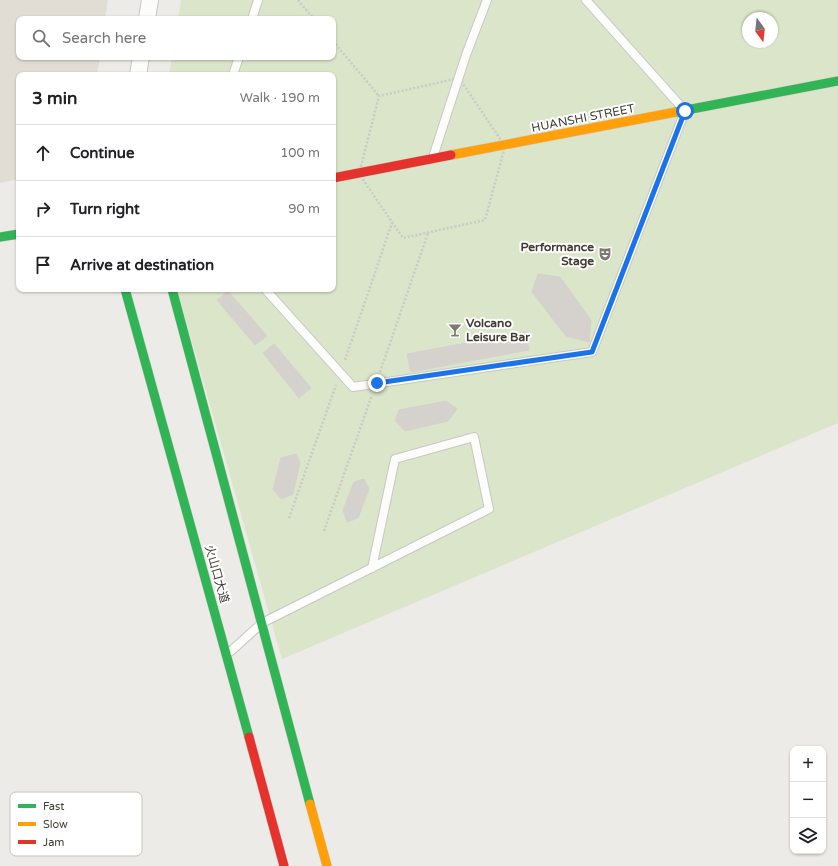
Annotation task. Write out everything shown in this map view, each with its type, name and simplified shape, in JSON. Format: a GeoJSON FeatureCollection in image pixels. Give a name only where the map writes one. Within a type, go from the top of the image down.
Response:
{"type":"FeatureCollection","features":[{"type":"Feature","properties":{"kind":"main road","name":"HUANSHI STREET"},"geometry":{"type":"LineString","coordinates":[[336,177],[838,81]]}},
{"type":"Feature","properties":{"kind":"main road"},"geometry":{"type":"LineString","coordinates":[[0,237],[16,234]]}},
{"type":"Feature","properties":{"kind":"main road","name":"火山口大道"},"geometry":{"type":"LineString","coordinates":[[126,292],[248,729],[284,866]]}},
{"type":"Feature","properties":{"kind":"main road"},"geometry":{"type":"LineString","coordinates":[[173,292],[326,866]]}},
{"type":"Feature","properties":{"kind":"street"},"geometry":{"type":"LineString","coordinates":[[147,16],[150,0]]}},
{"type":"Feature","properties":{"kind":"street"},"geometry":{"type":"LineString","coordinates":[[138,72],[140,60]]}},
{"type":"Feature","properties":{"kind":"lane"},"geometry":{"type":"LineString","coordinates":[[253,16],[258,0]]}},
{"type":"Feature","properties":{"kind":"lane"},"geometry":{"type":"LineString","coordinates":[[432,159],[466,55],[487,0]]}},
{"type":"Feature","properties":{"kind":"lane"},"geometry":{"type":"LineString","coordinates":[[268,292],[353,387],[592,352],[685,111],[586,0]]}},
{"type":"Feature","properties":{"kind":"lane"},"geometry":{"type":"LineString","coordinates":[[233,72],[238,60]]}},
{"type":"Feature","properties":{"kind":"lane"},"geometry":{"type":"LineString","coordinates":[[231,651],[262,623],[372,568],[489,508],[474,436],[395,459],[372,568]]}},
{"type":"Feature","properties":{"kind":"path"},"geometry":{"type":"LineString","coordinates":[[298,0],[311,16]]}},
{"type":"Feature","properties":{"kind":"path"},"geometry":{"type":"LineString","coordinates":[[336,45],[379,96]]}},
{"type":"Feature","properties":{"kind":"shaded area"},"geometry":{"type":"Polygon","coordinates":[[[0,0],[108,0],[105,16],[16,16],[16,60],[100,60],[98,72],[16,72],[16,180],[0,183],[0,0]]]}},
{"type":"Feature","properties":{"kind":"green space"},"geometry":{"type":"Polygon","coordinates":[[[181,0],[838,0],[838,423],[282,659],[178,292],[336,292],[336,72],[170,72],[172,60],[336,60],[336,16],[178,16],[181,0]]]}},
{"type":"Feature","properties":{"kind":"building"},"geometry":{"type":"Polygon","coordinates":[[[538,274],[560,277],[591,320],[589,342],[566,336],[532,292],[538,274]]]}},
{"type":"Feature","properties":{"kind":"building"},"geometry":{"type":"Polygon","coordinates":[[[229,292],[267,336],[255,345],[217,300],[229,292]]]}},
{"type":"Feature","properties":{"kind":"building"},"geometry":{"type":"Polygon","coordinates":[[[526,332],[529,350],[411,372],[407,354],[526,332]]]}},
{"type":"Feature","properties":{"kind":"building"},"geometry":{"type":"Polygon","coordinates":[[[274,344],[311,388],[299,398],[263,353],[274,344]]]}},
{"type":"Feature","properties":{"kind":"building"},"geometry":{"type":"Polygon","coordinates":[[[446,401],[457,409],[448,421],[405,431],[395,421],[399,410],[446,401]]]}},
{"type":"Feature","properties":{"kind":"building"},"geometry":{"type":"Polygon","coordinates":[[[296,454],[300,463],[293,494],[281,499],[273,489],[281,458],[296,454]]]}},
{"type":"Feature","properties":{"kind":"building"},"geometry":{"type":"Polygon","coordinates":[[[364,479],[369,489],[358,518],[347,522],[343,510],[354,482],[364,479]]]}},
{"type":"Feature","properties":{"kind":"traffic: fast"},"geometry":{"type":"LineString","coordinates":[[676,112],[838,81]]}},
{"type":"Feature","properties":{"kind":"traffic: fast"},"geometry":{"type":"LineString","coordinates":[[0,237],[16,234]]}},
{"type":"Feature","properties":{"kind":"traffic: fast"},"geometry":{"type":"LineString","coordinates":[[126,292],[249,737]]}},
{"type":"Feature","properties":{"kind":"traffic: fast"},"geometry":{"type":"LineString","coordinates":[[173,292],[310,804]]}},
{"type":"Feature","properties":{"kind":"traffic: slow"},"geometry":{"type":"LineString","coordinates":[[451,155],[676,112]]}},
{"type":"Feature","properties":{"kind":"traffic: slow"},"geometry":{"type":"LineString","coordinates":[[310,804],[327,866]]}},
{"type":"Feature","properties":{"kind":"traffic: jam"},"geometry":{"type":"LineString","coordinates":[[336,177],[451,155]]}},
{"type":"Feature","properties":{"kind":"traffic: jam"},"geometry":{"type":"LineString","coordinates":[[249,737],[284,866]]}},
{"type":"Feature","properties":{"kind":"place","name":"Performance Stage"},"geometry":{"type":"Point","coordinates":[605,254]}},
{"type":"Feature","properties":{"kind":"place","name":"Volcano Leisure Bar"},"geometry":{"type":"Point","coordinates":[455,330]}},
{"type":"Feature","properties":{"kind":"route"},"geometry":{"type":"LineString","coordinates":[[377,383],[592,352],[685,111]]}}]}
